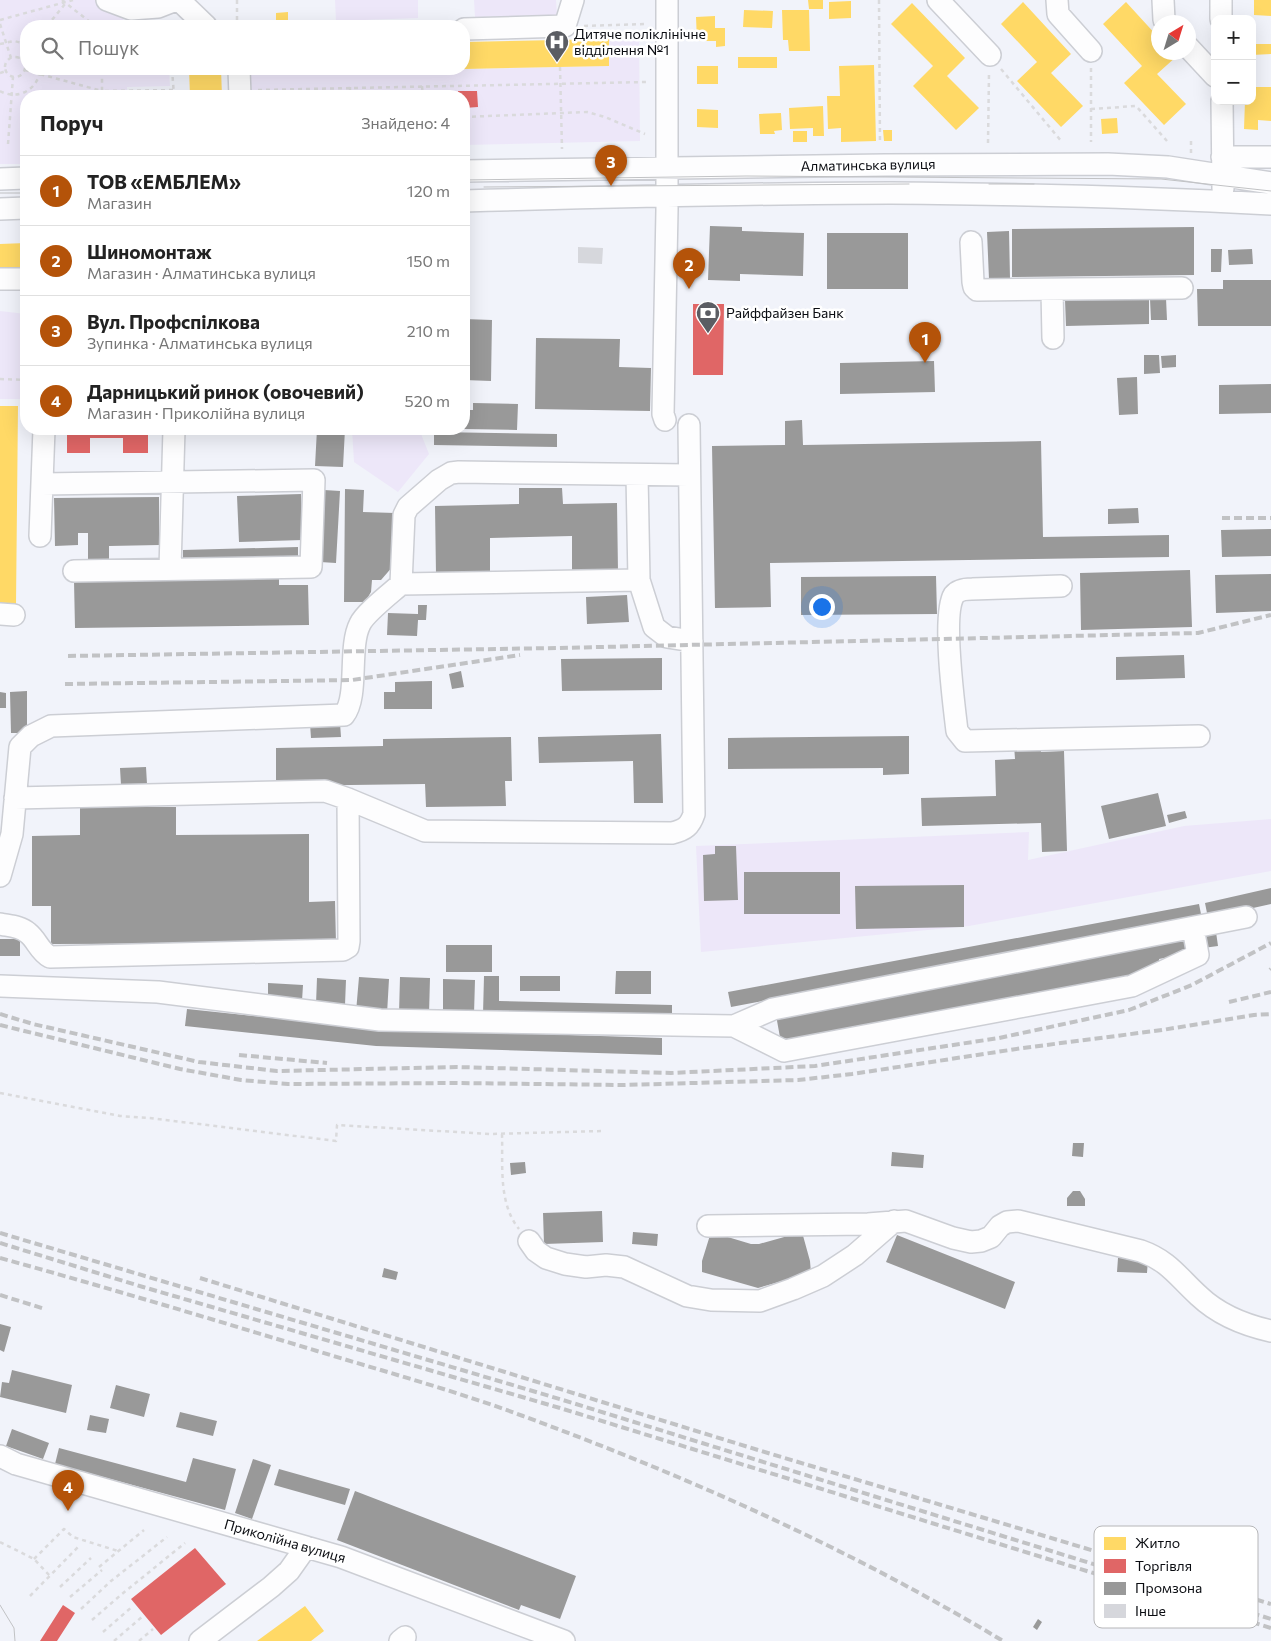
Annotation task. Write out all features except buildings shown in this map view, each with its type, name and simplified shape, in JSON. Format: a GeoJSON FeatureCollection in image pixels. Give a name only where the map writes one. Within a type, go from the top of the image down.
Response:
{"type":"FeatureCollection","features":[{"type":"Feature","properties":{"kind":"street"},"geometry":{"type":"LineString","coordinates":[[107,0],[131,10],[158,7],[177,0],[199,20]]}},
{"type":"Feature","properties":{"kind":"street"},"geometry":{"type":"LineString","coordinates":[[470,29],[565,26],[573,0]]}},
{"type":"Feature","properties":{"kind":"street"},"geometry":{"type":"LineString","coordinates":[[665,420],[663,414],[667,0]]}},
{"type":"Feature","properties":{"kind":"street"},"geometry":{"type":"LineString","coordinates":[[938,0],[990,55]]}},
{"type":"Feature","properties":{"kind":"street"},"geometry":{"type":"LineString","coordinates":[[1057,0],[1058,14],[1090,51]]}},
{"type":"Feature","properties":{"kind":"street"},"geometry":{"type":"LineString","coordinates":[[1163,0],[1164,15]]}},
{"type":"Feature","properties":{"kind":"street"},"geometry":{"type":"LineString","coordinates":[[1221,0],[1221,15]]}},
{"type":"Feature","properties":{"kind":"street"},"geometry":{"type":"LineString","coordinates":[[1196,56],[1211,72]]}},
{"type":"Feature","properties":{"kind":"street"},"geometry":{"type":"LineString","coordinates":[[239,75],[239,90]]}},
{"type":"Feature","properties":{"kind":"street"},"geometry":{"type":"LineString","coordinates":[[1222,105],[1223,202]]}},
{"type":"Feature","properties":{"kind":"street","name":"Алматинська вулиця"},"geometry":{"type":"LineString","coordinates":[[470,171],[1108,164],[1222,167],[1271,157]]}},
{"type":"Feature","properties":{"kind":"street","name":"Алматинська вулиця"},"geometry":{"type":"LineString","coordinates":[[1222,167],[1271,183]]}},
{"type":"Feature","properties":{"kind":"street"},"geometry":{"type":"LineString","coordinates":[[0,179],[20,178]]}},
{"type":"Feature","properties":{"kind":"street","name":"Алматинська вулиця"},"geometry":{"type":"LineString","coordinates":[[470,201],[890,193],[1128,197],[1271,204]]}},
{"type":"Feature","properties":{"kind":"street"},"geometry":{"type":"LineString","coordinates":[[0,209],[20,208]]}},
{"type":"Feature","properties":{"kind":"street"},"geometry":{"type":"LineString","coordinates":[[971,242],[974,287],[977,290],[1182,288]]}},
{"type":"Feature","properties":{"kind":"street"},"geometry":{"type":"LineString","coordinates":[[0,279],[20,279]]}},
{"type":"Feature","properties":{"kind":"street"},"geometry":{"type":"LineString","coordinates":[[1052,290],[1053,338]]}},
{"type":"Feature","properties":{"kind":"street"},"geometry":{"type":"LineString","coordinates":[[15,798],[325,791],[425,831],[682,831],[690,824],[694,814],[689,425]]}},
{"type":"Feature","properties":{"kind":"street"},"geometry":{"type":"LineString","coordinates":[[40,536],[44,435]]}},
{"type":"Feature","properties":{"kind":"street"},"geometry":{"type":"LineString","coordinates":[[170,570],[174,435]]}},
{"type":"Feature","properties":{"kind":"street"},"geometry":{"type":"LineString","coordinates":[[401,584],[404,515],[412,502],[445,476],[459,472],[689,475]]}},
{"type":"Feature","properties":{"kind":"street"},"geometry":{"type":"LineString","coordinates":[[637,475],[638,580],[654,627],[667,637],[692,641]]}},
{"type":"Feature","properties":{"kind":"street"},"geometry":{"type":"LineString","coordinates":[[42,484],[314,480],[311,567],[74,571]]}},
{"type":"Feature","properties":{"kind":"street"},"geometry":{"type":"LineString","coordinates":[[0,876],[12,834],[20,747],[31,736],[51,726],[344,715],[349,704],[356,640],[360,623],[401,584],[638,580]]}},
{"type":"Feature","properties":{"kind":"street"},"geometry":{"type":"LineString","coordinates":[[1062,586],[972,588],[960,590],[954,595],[951,607],[949,639],[956,731],[966,741],[1199,736]]}},
{"type":"Feature","properties":{"kind":"street"},"geometry":{"type":"LineString","coordinates":[[0,924],[16,927],[28,932],[40,949],[50,957],[343,950],[348,947],[349,940],[348,799]]}},
{"type":"Feature","properties":{"kind":"street"},"geometry":{"type":"LineString","coordinates":[[734,1026],[773,1008],[1246,918]]}},
{"type":"Feature","properties":{"kind":"street"},"geometry":{"type":"LineString","coordinates":[[0,986],[158,992],[380,1020],[734,1026],[784,1051],[1132,986],[1198,955],[1193,928]]}},
{"type":"Feature","properties":{"kind":"street"},"geometry":{"type":"LineString","coordinates":[[529,1241],[536,1251],[546,1258],[565,1264],[624,1267],[687,1296],[711,1300],[760,1301],[823,1276],[855,1255],[894,1221]]}},
{"type":"Feature","properties":{"kind":"street"},"geometry":{"type":"LineString","coordinates":[[708,1226],[868,1224],[906,1221],[953,1238],[971,1242],[982,1241],[1007,1222],[1018,1221],[1156,1256],[1169,1266],[1200,1297],[1227,1317],[1271,1332]]}},
{"type":"Feature","properties":{"kind":"street","name":"Приколійна вулиця"},"geometry":{"type":"LineString","coordinates":[[0,1456],[16,1464],[341,1557],[564,1641]]}},
{"type":"Feature","properties":{"kind":"street"},"geometry":{"type":"LineString","coordinates":[[200,1641],[271,1587],[289,1571],[306,1547]]}},
{"type":"Feature","properties":{"kind":"path"},"geometry":{"type":"LineString","coordinates":[[62,0],[87,20]]}},
{"type":"Feature","properties":{"kind":"path"},"geometry":{"type":"LineString","coordinates":[[0,20],[72,0]]}},
{"type":"Feature","properties":{"kind":"path"},"geometry":{"type":"LineString","coordinates":[[237,0],[238,20]]}},
{"type":"Feature","properties":{"kind":"path"},"geometry":{"type":"LineString","coordinates":[[879,0],[880,144]]}},
{"type":"Feature","properties":{"kind":"path"},"geometry":{"type":"LineString","coordinates":[[52,20],[66,3]]}},
{"type":"Feature","properties":{"kind":"path"},"geometry":{"type":"LineString","coordinates":[[0,24],[11,58]]}},
{"type":"Feature","properties":{"kind":"path"},"geometry":{"type":"LineString","coordinates":[[565,26],[647,24]]}},
{"type":"Feature","properties":{"kind":"path"},"geometry":{"type":"LineString","coordinates":[[0,44],[14,41],[20,42]]}},
{"type":"Feature","properties":{"kind":"path"},"geometry":{"type":"LineString","coordinates":[[1090,51],[1091,142]]}},
{"type":"Feature","properties":{"kind":"path"},"geometry":{"type":"LineString","coordinates":[[990,55],[1062,142]]}},
{"type":"Feature","properties":{"kind":"path"},"geometry":{"type":"LineString","coordinates":[[988,143],[990,55]]}},
{"type":"Feature","properties":{"kind":"path"},"geometry":{"type":"LineString","coordinates":[[11,58],[20,59]]}},
{"type":"Feature","properties":{"kind":"path"},"geometry":{"type":"LineString","coordinates":[[11,58],[6,64],[7,74],[13,77],[21,75]]}},
{"type":"Feature","properties":{"kind":"path"},"geometry":{"type":"LineString","coordinates":[[560,67],[562,149]]}},
{"type":"Feature","properties":{"kind":"path"},"geometry":{"type":"LineString","coordinates":[[0,73],[6,71]]}},
{"type":"Feature","properties":{"kind":"path"},"geometry":{"type":"LineString","coordinates":[[28,90],[37,81],[39,75]]}},
{"type":"Feature","properties":{"kind":"path"},"geometry":{"type":"LineString","coordinates":[[47,75],[99,90]]}},
{"type":"Feature","properties":{"kind":"path"},"geometry":{"type":"LineString","coordinates":[[102,75],[102,90]]}},
{"type":"Feature","properties":{"kind":"path"},"geometry":{"type":"LineString","coordinates":[[132,90],[174,90],[173,75]]}},
{"type":"Feature","properties":{"kind":"path"},"geometry":{"type":"LineString","coordinates":[[8,144],[13,77]]}},
{"type":"Feature","properties":{"kind":"path"},"geometry":{"type":"LineString","coordinates":[[294,90],[350,87],[646,82]]}},
{"type":"Feature","properties":{"kind":"path"},"geometry":{"type":"LineString","coordinates":[[422,86],[422,90]]}},
{"type":"Feature","properties":{"kind":"path"},"geometry":{"type":"LineString","coordinates":[[0,91],[11,95],[20,93]]}},
{"type":"Feature","properties":{"kind":"path"},"geometry":{"type":"LineString","coordinates":[[1091,109],[1136,106],[1167,141]]}},
{"type":"Feature","properties":{"kind":"path"},"geometry":{"type":"LineString","coordinates":[[470,116],[561,113],[596,114],[645,134]]}},
{"type":"Feature","properties":{"kind":"path"},"geometry":{"type":"LineString","coordinates":[[1191,158],[1192,141]]}},
{"type":"Feature","properties":{"kind":"path"},"geometry":{"type":"LineString","coordinates":[[0,379],[20,380]]}},
{"type":"Feature","properties":{"kind":"path"},"geometry":{"type":"LineString","coordinates":[[0,1093],[120,1116],[336,1141],[337,1125],[502,1134],[603,1131]]}},
{"type":"Feature","properties":{"kind":"path"},"geometry":{"type":"LineString","coordinates":[[502,1134],[503,1186],[506,1198],[516,1224],[529,1241]]}},
{"type":"Feature","properties":{"kind":"path"},"geometry":{"type":"LineString","coordinates":[[34,1559],[64,1529],[73,1537],[118,1551]]}},
{"type":"Feature","properties":{"kind":"path"},"geometry":{"type":"LineString","coordinates":[[99,1567],[144,1530]]}},
{"type":"Feature","properties":{"kind":"path"},"geometry":{"type":"LineString","coordinates":[[81,1609],[111,1581],[167,1537]]}},
{"type":"Feature","properties":{"kind":"path"},"geometry":{"type":"LineString","coordinates":[[0,1542],[34,1559],[50,1576]]}},
{"type":"Feature","properties":{"kind":"path"},"geometry":{"type":"LineString","coordinates":[[92,1620],[186,1543]]}},
{"type":"Feature","properties":{"kind":"path"},"geometry":{"type":"LineString","coordinates":[[30,1596],[80,1545]]}},
{"type":"Feature","properties":{"kind":"path"},"geometry":{"type":"LineString","coordinates":[[60,1587],[91,1558]]}},
{"type":"Feature","properties":{"kind":"path"},"geometry":{"type":"LineString","coordinates":[[70,1597],[102,1570]]}},
{"type":"Feature","properties":{"kind":"path"},"geometry":{"type":"LineString","coordinates":[[102,1632],[133,1606]]}},
{"type":"Feature","properties":{"kind":"path"},"geometry":{"type":"LineString","coordinates":[[114,1641],[143,1616]]}},
{"type":"Feature","properties":{"kind":"path"},"geometry":{"type":"LineString","coordinates":[[139,1641],[153,1629]]}},
{"type":"Feature","properties":{"kind":"shaded area"},"geometry":{"type":"Polygon","coordinates":[[[0,0],[94,0],[123,14],[124,20],[20,20],[20,75],[169,75],[170,86],[127,87],[127,90],[20,90],[20,164],[0,164],[0,0]]]}},
{"type":"Feature","properties":{"kind":"shaded area"},"geometry":{"type":"Polygon","coordinates":[[[335,0],[418,0],[418,18],[336,20],[335,0]]]}},
{"type":"Feature","properties":{"kind":"shaded area"},"geometry":{"type":"Polygon","coordinates":[[[474,0],[556,0],[557,15],[475,17],[474,0]]]}},
{"type":"Feature","properties":{"kind":"shaded area"},"geometry":{"type":"Polygon","coordinates":[[[639,38],[640,141],[470,145],[470,90],[244,90],[243,75],[470,75],[470,69],[609,66],[609,39],[639,38]]]}},
{"type":"Feature","properties":{"kind":"shaded area"},"geometry":{"type":"Polygon","coordinates":[[[0,311],[20,313],[20,399],[0,399],[0,311]]]}},
{"type":"Feature","properties":{"kind":"shaded area"},"geometry":{"type":"Polygon","coordinates":[[[352,435],[421,435],[429,454],[398,492],[354,462],[352,435]]]}},
{"type":"Feature","properties":{"kind":"shaded area"},"geometry":{"type":"Polygon","coordinates":[[[1271,819],[1271,871],[969,926],[701,952],[696,846],[1029,832],[1028,860],[1184,826],[1271,819]]]}},
{"type":"Feature","properties":{"kind":"tram line"},"geometry":{"type":"LineString","coordinates":[[470,180],[746,176],[1161,179],[1271,191]]}},
{"type":"Feature","properties":{"kind":"tram line"},"geometry":{"type":"LineString","coordinates":[[484,187],[909,184]]}},
{"type":"Feature","properties":{"kind":"tram line"},"geometry":{"type":"LineString","coordinates":[[989,184],[1034,184]]}},
{"type":"Feature","properties":{"kind":"tram line"},"geometry":{"type":"LineString","coordinates":[[0,193],[20,193]]}},
{"type":"Feature","properties":{"kind":"tram line"},"geometry":{"type":"LineString","coordinates":[[0,1605],[14,1628],[15,1641]]}},
{"type":"Feature","properties":{"kind":"railway"},"geometry":{"type":"LineString","coordinates":[[1222,518],[1271,518]]}},
{"type":"Feature","properties":{"kind":"railway"},"geometry":{"type":"LineString","coordinates":[[68,656],[558,648],[1198,633],[1271,615]]}},
{"type":"Feature","properties":{"kind":"railway"},"geometry":{"type":"LineString","coordinates":[[65,684],[352,680],[520,655]]}},
{"type":"Feature","properties":{"kind":"railway"},"geometry":{"type":"LineString","coordinates":[[0,1014],[33,1024],[199,1062],[277,1071],[457,1067],[671,1073],[815,1066],[999,1038],[1129,1010],[1192,985],[1271,943]]}},
{"type":"Feature","properties":{"kind":"railway"},"geometry":{"type":"LineString","coordinates":[[1229,1002],[1271,992]]}},
{"type":"Feature","properties":{"kind":"railway"},"geometry":{"type":"LineString","coordinates":[[0,1025],[180,1069],[241,1080],[288,1084],[624,1085],[798,1080],[852,1074],[1271,1014]]}},
{"type":"Feature","properties":{"kind":"railway"},"geometry":{"type":"LineString","coordinates":[[239,1055],[327,1063]]}},
{"type":"Feature","properties":{"kind":"railway"},"geometry":{"type":"LineString","coordinates":[[0,1233],[563,1400],[1094,1564]]}},
{"type":"Feature","properties":{"kind":"railway"},"geometry":{"type":"LineString","coordinates":[[0,1243],[143,1287],[560,1408],[1094,1573]]}},
{"type":"Feature","properties":{"kind":"railway"},"geometry":{"type":"LineString","coordinates":[[0,1258],[158,1303],[447,1390],[585,1439],[769,1517],[888,1576],[1003,1641]]}},
{"type":"Feature","properties":{"kind":"railway"},"geometry":{"type":"LineString","coordinates":[[200,1278],[758,1450],[1094,1551]]}},
{"type":"Feature","properties":{"kind":"railway"},"geometry":{"type":"LineString","coordinates":[[0,1295],[45,1309]]}},
{"type":"Feature","properties":{"kind":"railway"},"geometry":{"type":"LineString","coordinates":[[1258,1600],[1271,1604]]}},
{"type":"Feature","properties":{"kind":"railway"},"geometry":{"type":"LineString","coordinates":[[1258,1615],[1271,1619]]}},
{"type":"Feature","properties":{"kind":"railway"},"geometry":{"type":"LineString","coordinates":[[1258,1624],[1271,1628]]}},
{"type":"Feature","properties":{"kind":"place","name":"Дитяче поліклінічне відділення №1"},"geometry":{"type":"Point","coordinates":[557,63]}},
{"type":"Feature","properties":{"kind":"place","name":"Вул. Профспілкова"},"geometry":{"type":"Point","coordinates":[611,186]}},
{"type":"Feature","properties":{"kind":"place","name":"Шиномонтаж"},"geometry":{"type":"Point","coordinates":[689,289]}},
{"type":"Feature","properties":{"kind":"place","name":"Райффайзен Банк"},"geometry":{"type":"Point","coordinates":[708,334]}},
{"type":"Feature","properties":{"kind":"place","name":"ТОВ «ЕМБЛЕМ»"},"geometry":{"type":"Point","coordinates":[925,363]}},
{"type":"Feature","properties":{"kind":"place","name":"Дарницький ринок (овочевий)"},"geometry":{"type":"Point","coordinates":[68,1511]}}]}
